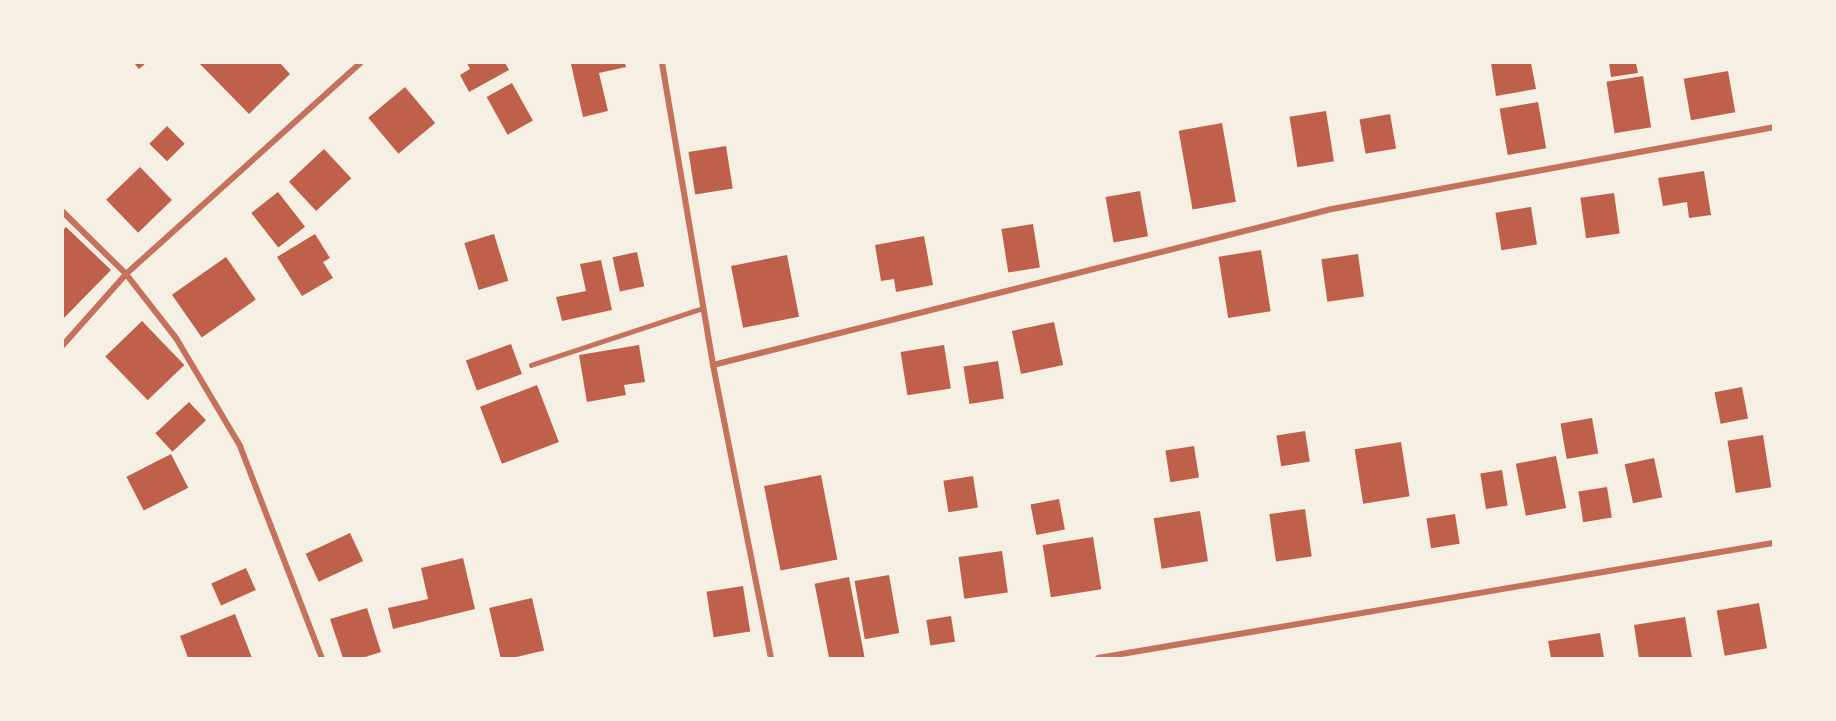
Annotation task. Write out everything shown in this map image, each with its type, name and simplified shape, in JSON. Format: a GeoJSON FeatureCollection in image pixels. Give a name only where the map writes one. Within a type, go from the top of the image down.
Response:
{"type":"FeatureCollection","features":[{"type":"Feature","properties":{"kind":"street"},"geometry":{"type":"LineString","coordinates":[[63,345],[126,274],[360,63]]}},
{"type":"Feature","properties":{"kind":"street"},"geometry":{"type":"LineString","coordinates":[[662,63],[713,366],[771,658]]}},
{"type":"Feature","properties":{"kind":"street"},"geometry":{"type":"LineString","coordinates":[[713,366],[1332,209],[1773,127]]}},
{"type":"Feature","properties":{"kind":"street"},"geometry":{"type":"LineString","coordinates":[[63,212],[126,274],[176,338],[240,446],[322,658]]}},
{"type":"Feature","properties":{"kind":"street"},"geometry":{"type":"LineString","coordinates":[[1098,658],[1773,543]]}},
{"type":"Feature","properties":{"kind":"lane"},"geometry":{"type":"LineString","coordinates":[[531,366],[703,308]]}},
{"type":"Feature","properties":{"kind":"building"},"geometry":{"type":"Polygon","coordinates":[[[134,63],[146,63],[139,69],[134,63]]]}},
{"type":"Feature","properties":{"kind":"building"},"geometry":{"type":"Polygon","coordinates":[[[199,63],[280,63],[290,74],[249,114],[199,63]]]}},
{"type":"Feature","properties":{"kind":"building"},"geometry":{"type":"Polygon","coordinates":[[[467,63],[505,63],[509,70],[469,92],[460,75],[470,69],[467,63]]]}},
{"type":"Feature","properties":{"kind":"building"},"geometry":{"type":"Polygon","coordinates":[[[625,63],[626,67],[599,73],[608,111],[583,117],[571,64],[625,63]]]}},
{"type":"Feature","properties":{"kind":"building"},"geometry":{"type":"Polygon","coordinates":[[[1491,63],[1531,63],[1536,89],[1496,96],[1491,63]]]}},
{"type":"Feature","properties":{"kind":"building"},"geometry":{"type":"Polygon","coordinates":[[[1609,63],[1636,63],[1638,73],[1611,77],[1609,63]]]}},
{"type":"Feature","properties":{"kind":"building"},"geometry":{"type":"Polygon","coordinates":[[[1728,71],[1735,112],[1691,120],[1684,79],[1728,71]]]}},
{"type":"Feature","properties":{"kind":"building"},"geometry":{"type":"Polygon","coordinates":[[[1643,76],[1651,127],[1615,133],[1606,82],[1643,76]]]}},
{"type":"Feature","properties":{"kind":"building"},"geometry":{"type":"Polygon","coordinates":[[[512,83],[533,121],[507,135],[487,97],[512,83]]]}},
{"type":"Feature","properties":{"kind":"building"},"geometry":{"type":"Polygon","coordinates":[[[405,87],[435,123],[398,154],[368,118],[405,87]]]}},
{"type":"Feature","properties":{"kind":"building"},"geometry":{"type":"Polygon","coordinates":[[[1538,102],[1546,148],[1508,155],[1500,109],[1538,102]]]}},
{"type":"Feature","properties":{"kind":"building"},"geometry":{"type":"Polygon","coordinates":[[[1326,111],[1334,161],[1297,167],[1289,117],[1326,111]]]}},
{"type":"Feature","properties":{"kind":"building"},"geometry":{"type":"Polygon","coordinates":[[[1390,114],[1396,148],[1366,154],[1359,119],[1390,114]]]}},
{"type":"Feature","properties":{"kind":"building"},"geometry":{"type":"Polygon","coordinates":[[[1222,123],[1236,202],[1193,209],[1179,131],[1222,123]]]}},
{"type":"Feature","properties":{"kind":"building"},"geometry":{"type":"Polygon","coordinates":[[[167,126],[185,144],[167,161],[149,144],[167,126]]]}},
{"type":"Feature","properties":{"kind":"building"},"geometry":{"type":"Polygon","coordinates":[[[726,146],[733,188],[695,194],[688,152],[726,146]]]}},
{"type":"Feature","properties":{"kind":"building"},"geometry":{"type":"Polygon","coordinates":[[[324,149],[351,178],[316,211],[289,182],[324,149]]]}},
{"type":"Feature","properties":{"kind":"building"},"geometry":{"type":"Polygon","coordinates":[[[140,167],[172,200],[138,233],[106,200],[140,167]]]}},
{"type":"Feature","properties":{"kind":"building"},"geometry":{"type":"Polygon","coordinates":[[[1704,171],[1711,215],[1689,218],[1687,202],[1663,206],[1658,178],[1704,171]]]}},
{"type":"Feature","properties":{"kind":"building"},"geometry":{"type":"Polygon","coordinates":[[[1140,191],[1148,236],[1114,242],[1106,197],[1140,191]]]}},
{"type":"Feature","properties":{"kind":"building"},"geometry":{"type":"Polygon","coordinates":[[[278,192],[305,227],[278,248],[251,213],[278,192]]]}},
{"type":"Feature","properties":{"kind":"building"},"geometry":{"type":"Polygon","coordinates":[[[1614,193],[1620,234],[1586,238],[1580,198],[1614,193]]]}},
{"type":"Feature","properties":{"kind":"building"},"geometry":{"type":"Polygon","coordinates":[[[1531,207],[1537,245],[1501,250],[1495,213],[1531,207]]]}},
{"type":"Feature","properties":{"kind":"building"},"geometry":{"type":"Polygon","coordinates":[[[1033,224],[1040,267],[1008,272],[1001,229],[1033,224]]]}},
{"type":"Feature","properties":{"kind":"building"},"geometry":{"type":"Polygon","coordinates":[[[66,227],[111,270],[63,319],[63,230],[66,227]]]}},
{"type":"Feature","properties":{"kind":"building"},"geometry":{"type":"Polygon","coordinates":[[[315,234],[330,258],[323,262],[333,278],[302,296],[277,257],[315,234]]]}},
{"type":"Feature","properties":{"kind":"building"},"geometry":{"type":"Polygon","coordinates":[[[494,234],[508,281],[479,290],[464,243],[494,234]]]}},
{"type":"Feature","properties":{"kind":"building"},"geometry":{"type":"Polygon","coordinates":[[[924,236],[933,285],[896,292],[894,279],[881,281],[875,245],[924,236]]]}},
{"type":"Feature","properties":{"kind":"building"},"geometry":{"type":"Polygon","coordinates":[[[1261,250],[1271,311],[1228,318],[1219,257],[1261,250]]]}},
{"type":"Feature","properties":{"kind":"building"},"geometry":{"type":"Polygon","coordinates":[[[637,252],[644,286],[620,291],[613,257],[637,252]]]}},
{"type":"Feature","properties":{"kind":"building"},"geometry":{"type":"Polygon","coordinates":[[[1358,254],[1364,297],[1327,302],[1321,259],[1358,254]]]}},
{"type":"Feature","properties":{"kind":"building"},"geometry":{"type":"Polygon","coordinates":[[[787,255],[799,317],[743,328],[731,266],[787,255]]]}},
{"type":"Feature","properties":{"kind":"building"},"geometry":{"type":"Polygon","coordinates":[[[226,257],[256,300],[202,337],[172,295],[226,257]]]}},
{"type":"Feature","properties":{"kind":"building"},"geometry":{"type":"Polygon","coordinates":[[[601,260],[612,310],[562,321],[556,297],[586,291],[580,264],[601,260]]]}},
{"type":"Feature","properties":{"kind":"building"},"geometry":{"type":"Polygon","coordinates":[[[142,321],[184,365],[148,400],[105,356],[142,321]]]}},
{"type":"Feature","properties":{"kind":"building"},"geometry":{"type":"Polygon","coordinates":[[[1054,322],[1063,365],[1021,374],[1012,331],[1054,322]]]}},
{"type":"Feature","properties":{"kind":"building"},"geometry":{"type":"Polygon","coordinates":[[[511,344],[522,374],[477,390],[466,360],[511,344]]]}},
{"type":"Feature","properties":{"kind":"building"},"geometry":{"type":"Polygon","coordinates":[[[639,345],[645,382],[624,385],[626,395],[587,402],[579,355],[639,345]]]}},
{"type":"Feature","properties":{"kind":"building"},"geometry":{"type":"Polygon","coordinates":[[[944,345],[951,388],[907,395],[901,352],[944,345]]]}},
{"type":"Feature","properties":{"kind":"building"},"geometry":{"type":"Polygon","coordinates":[[[998,361],[1004,399],[969,404],[963,366],[998,361]]]}},
{"type":"Feature","properties":{"kind":"building"},"geometry":{"type":"Polygon","coordinates":[[[537,385],[559,442],[502,464],[480,407],[537,385]]]}},
{"type":"Feature","properties":{"kind":"building"},"geometry":{"type":"Polygon","coordinates":[[[1742,387],[1748,418],[1721,424],[1715,392],[1742,387]]]}},
{"type":"Feature","properties":{"kind":"building"},"geometry":{"type":"Polygon","coordinates":[[[189,402],[206,420],[172,452],[155,433],[189,402]]]}},
{"type":"Feature","properties":{"kind":"building"},"geometry":{"type":"Polygon","coordinates":[[[1592,418],[1598,453],[1567,459],[1560,424],[1592,418]]]}},
{"type":"Feature","properties":{"kind":"building"},"geometry":{"type":"Polygon","coordinates":[[[1305,431],[1310,462],[1281,466],[1276,436],[1305,431]]]}},
{"type":"Feature","properties":{"kind":"building"},"geometry":{"type":"Polygon","coordinates":[[[1763,435],[1771,487],[1736,493],[1727,441],[1763,435]]]}},
{"type":"Feature","properties":{"kind":"building"},"geometry":{"type":"Polygon","coordinates":[[[1401,442],[1410,496],[1363,504],[1355,449],[1401,442]]]}},
{"type":"Feature","properties":{"kind":"building"},"geometry":{"type":"Polygon","coordinates":[[[1194,446],[1199,478],[1170,482],[1165,451],[1194,446]]]}},
{"type":"Feature","properties":{"kind":"building"},"geometry":{"type":"Polygon","coordinates":[[[171,454],[188,488],[144,511],[126,477],[171,454]]]}},
{"type":"Feature","properties":{"kind":"building"},"geometry":{"type":"Polygon","coordinates":[[[1556,456],[1566,508],[1526,516],[1516,464],[1556,456]]]}},
{"type":"Feature","properties":{"kind":"building"},"geometry":{"type":"Polygon","coordinates":[[[1654,458],[1662,497],[1633,503],[1625,464],[1654,458]]]}},
{"type":"Feature","properties":{"kind":"building"},"geometry":{"type":"Polygon","coordinates":[[[1502,470],[1508,506],[1486,509],[1480,473],[1502,470]]]}},
{"type":"Feature","properties":{"kind":"building"},"geometry":{"type":"Polygon","coordinates":[[[821,475],[837,559],[780,570],[764,486],[821,475]]]}},
{"type":"Feature","properties":{"kind":"building"},"geometry":{"type":"Polygon","coordinates":[[[973,476],[978,508],[948,512],[943,481],[973,476]]]}},
{"type":"Feature","properties":{"kind":"building"},"geometry":{"type":"Polygon","coordinates":[[[1607,487],[1612,518],[1583,522],[1578,492],[1607,487]]]}},
{"type":"Feature","properties":{"kind":"building"},"geometry":{"type":"Polygon","coordinates":[[[1059,499],[1065,529],[1036,535],[1031,505],[1059,499]]]}},
{"type":"Feature","properties":{"kind":"building"},"geometry":{"type":"Polygon","coordinates":[[[1305,509],[1312,557],[1276,562],[1269,514],[1305,509]]]}},
{"type":"Feature","properties":{"kind":"building"},"geometry":{"type":"Polygon","coordinates":[[[1200,511],[1208,561],[1162,569],[1154,518],[1200,511]]]}},
{"type":"Feature","properties":{"kind":"building"},"geometry":{"type":"Polygon","coordinates":[[[1455,514],[1460,544],[1431,548],[1426,519],[1455,514]]]}},
{"type":"Feature","properties":{"kind":"building"},"geometry":{"type":"Polygon","coordinates":[[[350,533],[363,561],[319,582],[306,554],[350,533]]]}},
{"type":"Feature","properties":{"kind":"building"},"geometry":{"type":"Polygon","coordinates":[[[1093,537],[1101,589],[1051,597],[1043,545],[1093,537]]]}},
{"type":"Feature","properties":{"kind":"building"},"geometry":{"type":"Polygon","coordinates":[[[1002,551],[1008,593],[964,599],[958,557],[1002,551]]]}},
{"type":"Feature","properties":{"kind":"building"},"geometry":{"type":"Polygon","coordinates":[[[463,558],[475,609],[393,629],[388,608],[428,599],[421,568],[463,558]]]}},
{"type":"Feature","properties":{"kind":"building"},"geometry":{"type":"Polygon","coordinates":[[[246,568],[256,590],[221,605],[211,583],[246,568]]]}},
{"type":"Feature","properties":{"kind":"building"},"geometry":{"type":"Polygon","coordinates":[[[889,575],[899,633],[865,639],[855,581],[889,575]]]}},
{"type":"Feature","properties":{"kind":"building"},"geometry":{"type":"Polygon","coordinates":[[[849,577],[865,658],[829,658],[815,584],[849,577]]]}},
{"type":"Feature","properties":{"kind":"building"},"geometry":{"type":"Polygon","coordinates":[[[743,586],[750,631],[714,637],[706,592],[743,586]]]}},
{"type":"Feature","properties":{"kind":"building"},"geometry":{"type":"Polygon","coordinates":[[[532,598],[544,651],[512,658],[501,658],[489,608],[532,598]]]}},
{"type":"Feature","properties":{"kind":"building"},"geometry":{"type":"Polygon","coordinates":[[[1759,603],[1767,648],[1725,656],[1717,610],[1759,603]]]}},
{"type":"Feature","properties":{"kind":"building"},"geometry":{"type":"Polygon","coordinates":[[[367,608],[381,652],[362,658],[343,658],[330,619],[367,608]]]}},
{"type":"Feature","properties":{"kind":"building"},"geometry":{"type":"Polygon","coordinates":[[[235,614],[252,658],[188,658],[180,636],[235,614]]]}},
{"type":"Feature","properties":{"kind":"building"},"geometry":{"type":"Polygon","coordinates":[[[951,616],[955,642],[930,646],[926,620],[951,616]]]}},
{"type":"Feature","properties":{"kind":"building"},"geometry":{"type":"Polygon","coordinates":[[[1685,617],[1692,658],[1639,658],[1634,625],[1685,617]]]}},
{"type":"Feature","properties":{"kind":"building"},"geometry":{"type":"Polygon","coordinates":[[[1600,633],[1604,658],[1551,658],[1548,641],[1600,633]]]}}]}
